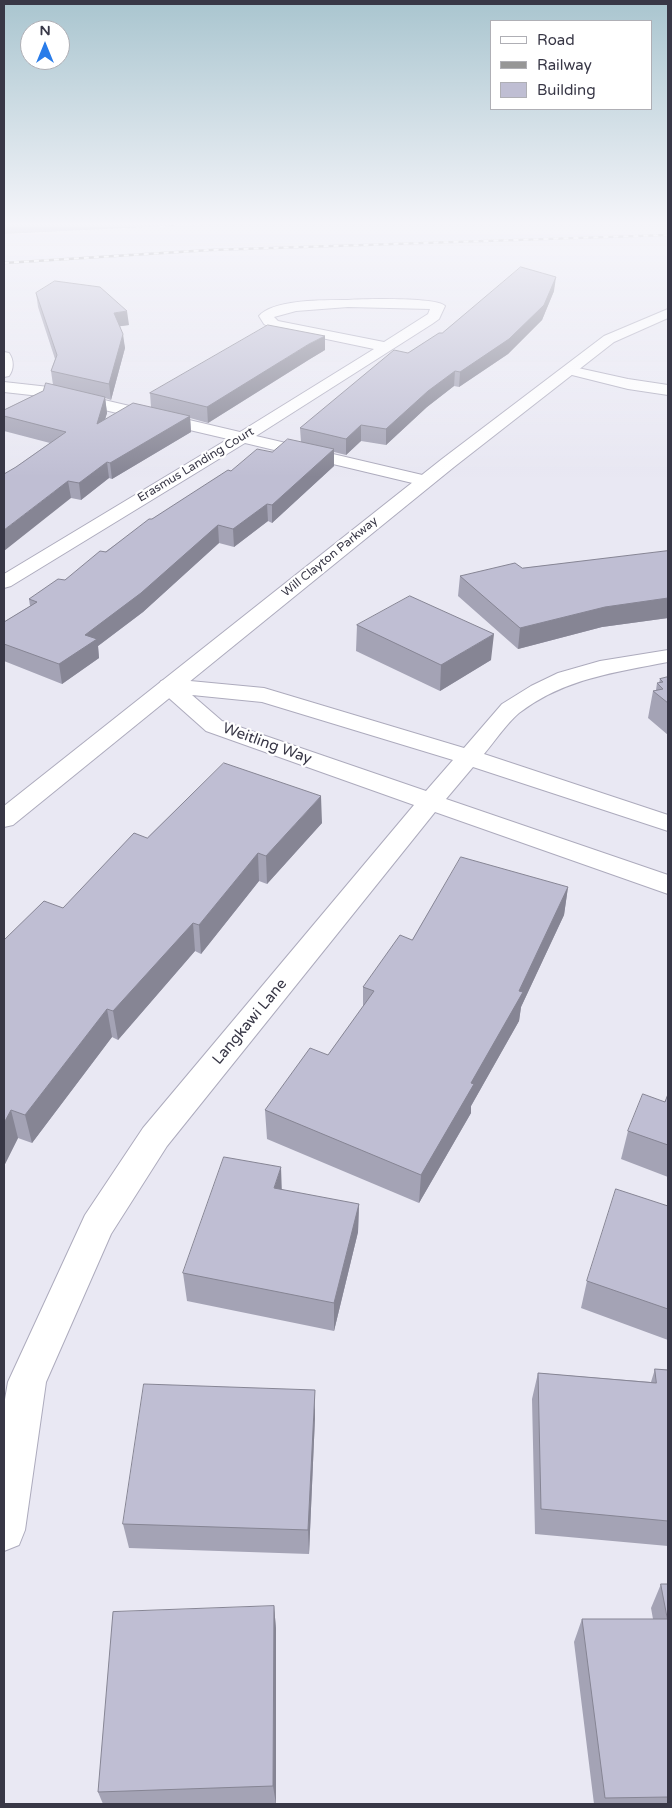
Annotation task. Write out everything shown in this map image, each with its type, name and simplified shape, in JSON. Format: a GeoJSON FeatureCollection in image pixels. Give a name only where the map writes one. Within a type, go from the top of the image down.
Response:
{"type":"FeatureCollection","features":[{"type":"Feature","properties":{"kind":"street","name":"Erasmus Landing Court"},"geometry":{"type":"LineString","coordinates":[[280,308],[276,309],[266,316],[269,321],[274,324],[387,347]]}},
{"type":"Feature","properties":{"kind":"street","name":"Erasmus Landing Court"},"geometry":{"type":"LineString","coordinates":[[4,582],[242,438],[387,347],[434,316],[437,308]]}},
{"type":"Feature","properties":{"kind":"street","name":"Will Clayton Parkway"},"geometry":{"type":"LineString","coordinates":[[4,819],[425,481],[608,338],[668,313]]}},
{"type":"Feature","properties":{"kind":"street"},"geometry":{"type":"LineString","coordinates":[[4,356],[6,370],[4,373]]}},
{"type":"Feature","properties":{"kind":"street"},"geometry":{"type":"LineString","coordinates":[[569,370],[628,384],[668,390]]}},
{"type":"Feature","properties":{"kind":"street"},"geometry":{"type":"LineString","coordinates":[[4,387],[48,392],[425,481]]}},
{"type":"Feature","properties":{"kind":"street","name":"Langkawi Lane"},"geometry":{"type":"LineString","coordinates":[[4,1530],[27,1382],[97,1226],[155,1137],[429,803],[510,709],[539,691],[566,678],[608,666],[668,656]]}},
{"type":"Feature","properties":{"kind":"street"},"geometry":{"type":"LineString","coordinates":[[169,686],[264,695],[468,757],[668,823]]}},
{"type":"Feature","properties":{"kind":"street","name":"Weitling Way"},"geometry":{"type":"LineString","coordinates":[[169,686],[214,726],[429,803],[668,885]]}},
{"type":"Feature","properties":{"kind":"building"},"geometry":{"type":"Polygon","coordinates":[[[41,308],[124,308],[127,311],[114,313],[123,334],[109,384],[51,371],[57,355],[41,308]]]}},
{"type":"Feature","properties":{"kind":"building"},"geometry":{"type":"Polygon","coordinates":[[[471,308],[541,308],[509,339],[460,372],[455,371],[428,391],[386,429],[361,425],[346,439],[300,428],[394,350],[408,353],[439,333],[442,333],[471,308]]]}},
{"type":"Feature","properties":{"kind":"building"},"geometry":{"type":"Polygon","coordinates":[[[268,325],[325,336],[207,407],[150,393],[268,325]]]}},
{"type":"Feature","properties":{"kind":"building"},"geometry":{"type":"Polygon","coordinates":[[[46,383],[105,397],[97,424],[133,403],[190,416],[110,463],[107,462],[79,483],[68,481],[4,530],[4,474],[66,432],[4,416],[4,410],[43,391],[46,383]]]}},
{"type":"Feature","properties":{"kind":"building"},"geometry":{"type":"Polygon","coordinates":[[[288,439],[334,449],[272,505],[267,504],[233,529],[218,525],[141,593],[85,635],[97,639],[59,664],[4,644],[4,622],[37,602],[29,599],[58,579],[65,580],[100,551],[106,552],[149,519],[152,519],[228,470],[231,471],[257,449],[272,452],[288,439]]]}},
{"type":"Feature","properties":{"kind":"building"},"geometry":{"type":"Polygon","coordinates":[[[668,551],[668,598],[605,607],[520,628],[460,576],[515,563],[522,568],[668,551]]]}},
{"type":"Feature","properties":{"kind":"building"},"geometry":{"type":"Polygon","coordinates":[[[410,596],[494,634],[441,665],[357,625],[410,596]]]}},
{"type":"Feature","properties":{"kind":"building"},"geometry":{"type":"Polygon","coordinates":[[[668,677],[668,703],[653,691],[663,689],[657,683],[663,682],[660,679],[668,677]]]}},
{"type":"Feature","properties":{"kind":"building"},"geometry":{"type":"Polygon","coordinates":[[[224,763],[321,796],[266,856],[258,853],[199,925],[193,923],[113,1011],[107,1009],[25,1115],[11,1110],[4,1123],[4,940],[44,901],[63,908],[134,833],[147,838],[224,763]]]}},
{"type":"Feature","properties":{"kind":"building"},"geometry":{"type":"Polygon","coordinates":[[[461,857],[568,887],[519,991],[523,992],[471,1083],[474,1084],[421,1175],[265,1110],[310,1048],[328,1055],[374,991],[363,987],[400,935],[412,940],[461,857]]]}},
{"type":"Feature","properties":{"kind":"building"},"geometry":{"type":"Polygon","coordinates":[[[643,1094],[665,1102],[668,1094],[668,1145],[628,1131],[643,1094]]]}},
{"type":"Feature","properties":{"kind":"building"},"geometry":{"type":"Polygon","coordinates":[[[224,1157],[281,1167],[274,1188],[359,1204],[334,1303],[183,1273],[224,1157]]]}},
{"type":"Feature","properties":{"kind":"building"},"geometry":{"type":"Polygon","coordinates":[[[616,1189],[668,1206],[668,1309],[587,1281],[616,1189]]]}},
{"type":"Feature","properties":{"kind":"building"},"geometry":{"type":"Polygon","coordinates":[[[655,1369],[668,1370],[668,1521],[541,1509],[538,1373],[656,1383],[655,1369]]]}},
{"type":"Feature","properties":{"kind":"building"},"geometry":{"type":"Polygon","coordinates":[[[144,1384],[315,1390],[308,1530],[123,1524],[144,1384]]]}},
{"type":"Feature","properties":{"kind":"building"},"geometry":{"type":"Polygon","coordinates":[[[661,1584],[668,1584],[668,1797],[605,1798],[582,1619],[667,1619],[661,1584]]]}},
{"type":"Feature","properties":{"kind":"building"},"geometry":{"type":"Polygon","coordinates":[[[274,1606],[273,1786],[98,1792],[113,1612],[274,1606]]]}}]}
